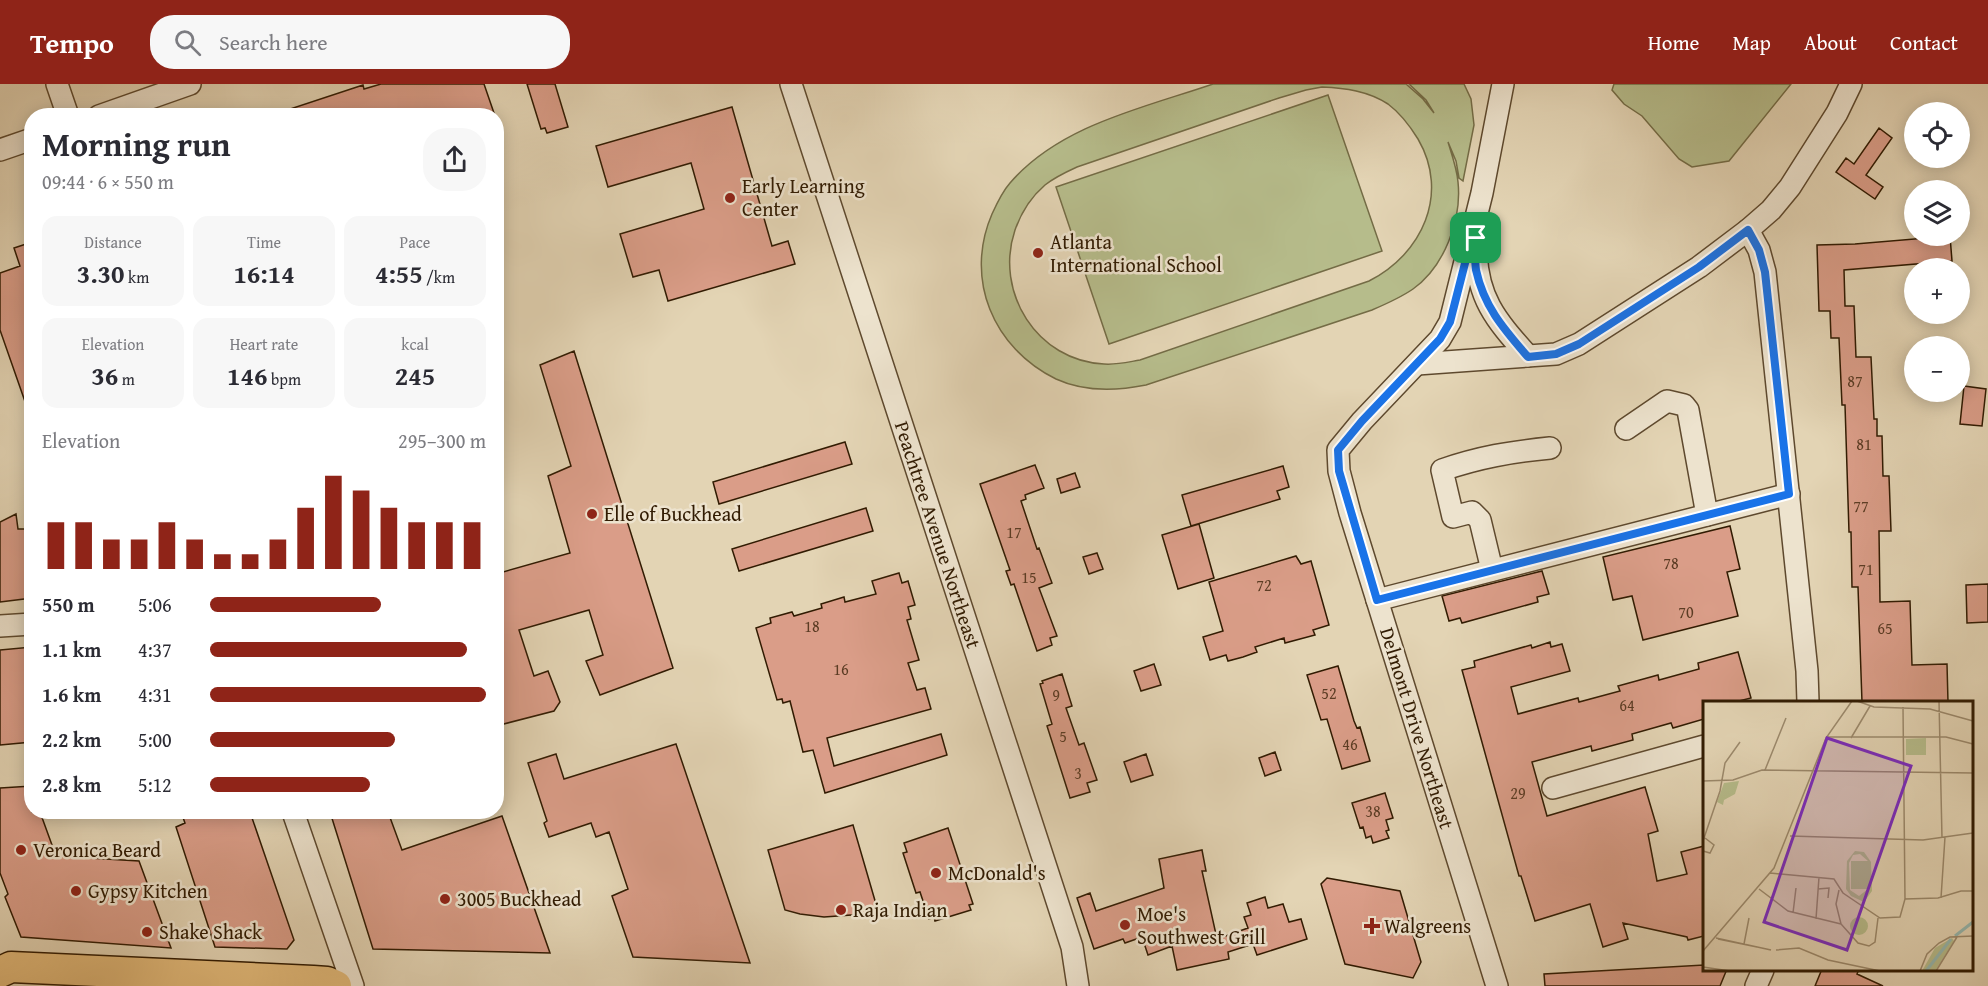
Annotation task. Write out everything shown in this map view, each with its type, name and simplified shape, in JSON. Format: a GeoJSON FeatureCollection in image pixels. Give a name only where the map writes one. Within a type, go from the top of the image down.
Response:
{"type":"FeatureCollection","features":[{"type":"Feature","properties":{"kind":"highway"},"geometry":{"type":"LineString","coordinates":[[0,972],[11,968],[313,981],[327,982],[336,986]]}},
{"type":"Feature","properties":{"kind":"street"},"geometry":{"type":"LineString","coordinates":[[57,84],[65,108]]}},
{"type":"Feature","properties":{"kind":"street"},"geometry":{"type":"LineString","coordinates":[[122,108],[190,84]]}},
{"type":"Feature","properties":{"kind":"street","name":"Peachtree Avenue Northeast"},"geometry":{"type":"LineString","coordinates":[[790,84],[1072,947],[1078,986]]}},
{"type":"Feature","properties":{"kind":"street","name":"Delmont Drive Northeast"},"geometry":{"type":"LineString","coordinates":[[1497,986],[1377,600],[1339,471],[1338,450],[1362,421],[1440,339],[1450,322],[1482,194],[1503,84]]}},
{"type":"Feature","properties":{"kind":"street"},"geometry":{"type":"LineString","coordinates":[[1417,364],[1556,354],[1579,344],[1699,267],[1771,210],[1790,187],[1837,113],[1851,84]]}},
{"type":"Feature","properties":{"kind":"street"},"geometry":{"type":"LineString","coordinates":[[0,150],[24,142]]}},
{"type":"Feature","properties":{"kind":"street","name":"Delmont Drive Northeast"},"geometry":{"type":"LineString","coordinates":[[1474,228],[1476,268],[1484,297],[1498,322],[1528,357]]}},
{"type":"Feature","properties":{"kind":"street"},"geometry":{"type":"LineString","coordinates":[[1748,230],[1759,250],[1765,272],[1807,671],[1808,701]]}},
{"type":"Feature","properties":{"kind":"street"},"geometry":{"type":"LineString","coordinates":[[1626,429],[1667,402],[1684,405],[1688,410],[1707,515]]}},
{"type":"Feature","properties":{"kind":"street"},"geometry":{"type":"LineString","coordinates":[[1492,570],[1480,520],[1472,512],[1453,517],[1442,470],[1498,454],[1550,448]]}},
{"type":"Feature","properties":{"kind":"street"},"geometry":{"type":"LineString","coordinates":[[1377,600],[1789,494]]}},
{"type":"Feature","properties":{"kind":"street"},"geometry":{"type":"LineString","coordinates":[[0,627],[24,625]]}},
{"type":"Feature","properties":{"kind":"street"},"geometry":{"type":"LineString","coordinates":[[1553,788],[1703,746]]}},
{"type":"Feature","properties":{"kind":"street"},"geometry":{"type":"LineString","coordinates":[[295,819],[353,986]]}},
{"type":"Feature","properties":{"kind":"street"},"geometry":{"type":"LineString","coordinates":[[1756,986],[1762,971]]}},
{"type":"Feature","properties":{"kind":"green space"},"geometry":{"type":"Polygon","coordinates":[[[1213,84],[1406,84],[1423,99],[1434,113],[1426,100],[1409,84],[1464,84],[1471,99],[1474,125],[1463,181],[1459,178],[1456,161],[1448,142],[1457,172],[1458,197],[1454,227],[1442,255],[1424,280],[1388,303],[1146,385],[1100,389],[1078,386],[1056,379],[1034,366],[1015,349],[1001,330],[990,309],[983,287],[981,263],[984,238],[1002,194],[1030,163],[1053,146],[1104,121],[1213,84]],[[1322,87],[1279,98],[1077,167],[1045,185],[1020,217],[1010,253],[1011,277],[1016,299],[1026,319],[1041,337],[1059,351],[1080,360],[1113,364],[1140,360],[1369,281],[1404,255],[1416,239],[1425,221],[1431,201],[1431,181],[1427,160],[1418,139],[1401,116],[1388,104],[1364,93],[1322,87]]]}},
{"type":"Feature","properties":{"kind":"green space"},"geometry":{"type":"Polygon","coordinates":[[[1614,84],[1791,84],[1729,161],[1692,167],[1679,159],[1642,116],[1624,104],[1612,90],[1614,84]]]}},
{"type":"Feature","properties":{"kind":"green space"},"geometry":{"type":"Polygon","coordinates":[[[1328,95],[1382,251],[1109,344],[1056,187],[1328,95]]]}},
{"type":"Feature","properties":{"kind":"building"},"geometry":{"type":"Polygon","coordinates":[[[381,84],[484,84],[492,108],[293,108],[363,85],[364,89],[381,84]]]}},
{"type":"Feature","properties":{"kind":"building"},"geometry":{"type":"Polygon","coordinates":[[[527,84],[555,84],[568,127],[547,133],[545,128],[541,129],[527,84]]]}},
{"type":"Feature","properties":{"kind":"building","name":"Early Learning Center"},"geometry":{"type":"Polygon","coordinates":[[[732,107],[772,246],[788,241],[795,264],[668,301],[659,270],[633,277],[620,234],[704,209],[691,163],[608,187],[596,146],[732,107]]]}},
{"type":"Feature","properties":{"kind":"building"},"geometry":{"type":"Polygon","coordinates":[[[1879,128],[1892,138],[1866,175],[1883,187],[1875,199],[1836,172],[1846,158],[1854,164],[1879,128]]]}},
{"type":"Feature","properties":{"kind":"building"},"geometry":{"type":"Polygon","coordinates":[[[1904,240],[1904,246],[1951,246],[1952,258],[1904,258],[1904,265],[1844,270],[1845,306],[1854,306],[1856,357],[1871,357],[1874,419],[1877,419],[1877,436],[1882,436],[1883,476],[1889,476],[1891,531],[1879,531],[1880,602],[1910,601],[1912,665],[1947,664],[1948,701],[1862,701],[1858,587],[1852,587],[1845,405],[1842,405],[1839,338],[1831,338],[1830,311],[1819,311],[1817,245],[1904,240]]]}},
{"type":"Feature","properties":{"kind":"building"},"geometry":{"type":"Polygon","coordinates":[[[24,245],[24,399],[0,330],[0,273],[20,266],[14,248],[24,245]]]}},
{"type":"Feature","properties":{"kind":"building","name":"Elle of Buckhead"},"geometry":{"type":"Polygon","coordinates":[[[574,351],[673,668],[600,695],[586,661],[603,655],[589,610],[519,630],[534,676],[548,671],[560,702],[554,711],[504,724],[504,572],[570,553],[548,476],[571,466],[540,365],[574,351]]]}},
{"type":"Feature","properties":{"kind":"building"},"geometry":{"type":"Polygon","coordinates":[[[1970,387],[1986,389],[1982,426],[1960,424],[1962,402],[1970,402],[1970,387]]]}},
{"type":"Feature","properties":{"kind":"building"},"geometry":{"type":"Polygon","coordinates":[[[845,442],[852,464],[719,504],[713,482],[845,442]]]}},
{"type":"Feature","properties":{"kind":"building"},"geometry":{"type":"Polygon","coordinates":[[[1035,465],[1044,488],[1025,495],[1026,499],[1021,501],[1037,549],[1039,548],[1052,583],[1039,588],[1057,636],[1050,638],[1052,645],[1037,651],[1014,584],[1011,585],[1006,571],[1010,570],[980,484],[1035,465]]]}},
{"type":"Feature","properties":{"kind":"building"},"geometry":{"type":"Polygon","coordinates":[[[1283,466],[1289,487],[1277,491],[1280,499],[1191,526],[1182,495],[1283,466]]]}},
{"type":"Feature","properties":{"kind":"building"},"geometry":{"type":"Polygon","coordinates":[[[1075,473],[1080,487],[1061,493],[1057,479],[1075,473]]]}},
{"type":"Feature","properties":{"kind":"building"},"geometry":{"type":"Polygon","coordinates":[[[866,508],[873,531],[739,571],[732,549],[866,508]]]}},
{"type":"Feature","properties":{"kind":"building"},"geometry":{"type":"Polygon","coordinates":[[[16,514],[18,529],[24,529],[24,599],[0,602],[0,522],[16,514]]]}},
{"type":"Feature","properties":{"kind":"building"},"geometry":{"type":"Polygon","coordinates":[[[1199,524],[1214,578],[1178,589],[1162,535],[1199,524]]]}},
{"type":"Feature","properties":{"kind":"building"},"geometry":{"type":"Polygon","coordinates":[[[1730,526],[1740,569],[1727,572],[1738,616],[1643,640],[1632,596],[1613,600],[1603,557],[1730,526]]]}},
{"type":"Feature","properties":{"kind":"building"},"geometry":{"type":"Polygon","coordinates":[[[1097,553],[1103,569],[1089,574],[1083,557],[1097,553]]]}},
{"type":"Feature","properties":{"kind":"building"},"geometry":{"type":"Polygon","coordinates":[[[1296,556],[1301,564],[1311,561],[1329,625],[1313,630],[1315,635],[1285,643],[1284,638],[1255,647],[1257,652],[1243,657],[1228,661],[1226,655],[1210,660],[1203,637],[1223,631],[1209,582],[1296,556]]]}},
{"type":"Feature","properties":{"kind":"building"},"geometry":{"type":"Polygon","coordinates":[[[1542,571],[1549,594],[1537,597],[1538,602],[1462,623],[1460,618],[1449,621],[1442,596],[1542,571]]]}},
{"type":"Feature","properties":{"kind":"building"},"geometry":{"type":"Polygon","coordinates":[[[899,573],[902,583],[908,581],[915,605],[908,607],[911,619],[907,620],[919,660],[908,663],[917,690],[925,688],[931,709],[827,738],[834,766],[941,734],[947,755],[825,793],[813,750],[803,752],[790,701],[783,703],[782,699],[777,700],[756,628],[771,623],[770,618],[792,612],[794,616],[822,608],[821,604],[844,597],[845,602],[876,594],[872,581],[899,573]]]}},
{"type":"Feature","properties":{"kind":"building"},"geometry":{"type":"Polygon","coordinates":[[[1988,584],[1988,622],[1967,623],[1966,585],[1988,584]]]}},
{"type":"Feature","properties":{"kind":"building"},"geometry":{"type":"Polygon","coordinates":[[[1550,642],[1551,647],[1562,644],[1570,671],[1511,687],[1518,714],[1578,698],[1579,702],[1620,691],[1618,686],[1658,675],[1659,680],[1699,669],[1698,663],[1738,652],[1751,698],[1739,701],[1703,701],[1703,719],[1673,728],[1671,723],[1632,734],[1633,740],[1592,751],[1591,746],[1532,762],[1547,816],[1645,787],[1658,831],[1648,834],[1657,881],[1687,874],[1681,852],[1703,846],[1703,936],[1688,940],[1687,937],[1623,923],[1628,939],[1603,947],[1590,904],[1535,921],[1521,876],[1519,876],[1462,670],[1475,667],[1474,661],[1531,645],[1532,648],[1550,642]]]}},
{"type":"Feature","properties":{"kind":"building"},"geometry":{"type":"Polygon","coordinates":[[[24,648],[24,743],[0,745],[0,650],[24,648]]]}},
{"type":"Feature","properties":{"kind":"building"},"geometry":{"type":"Polygon","coordinates":[[[1154,664],[1161,685],[1141,691],[1134,671],[1154,664]]]}},
{"type":"Feature","properties":{"kind":"building"},"geometry":{"type":"Polygon","coordinates":[[[1338,666],[1354,721],[1357,728],[1360,727],[1370,761],[1342,769],[1327,719],[1321,720],[1307,675],[1338,666]]]}},
{"type":"Feature","properties":{"kind":"building"},"geometry":{"type":"Polygon","coordinates":[[[1062,674],[1072,706],[1066,708],[1079,745],[1084,743],[1097,780],[1087,783],[1090,792],[1070,798],[1047,726],[1052,724],[1040,684],[1043,683],[1042,681],[1062,674]]]}},
{"type":"Feature","properties":{"kind":"building"},"geometry":{"type":"Polygon","coordinates":[[[676,744],[750,963],[633,957],[612,896],[628,889],[609,832],[596,837],[591,823],[549,837],[544,823],[547,821],[528,763],[556,754],[564,779],[676,744]]]}},
{"type":"Feature","properties":{"kind":"building"},"geometry":{"type":"Polygon","coordinates":[[[1275,752],[1281,770],[1265,776],[1259,758],[1275,752]]]}},
{"type":"Feature","properties":{"kind":"building"},"geometry":{"type":"Polygon","coordinates":[[[1146,754],[1153,775],[1131,782],[1124,762],[1146,754]]]}},
{"type":"Feature","properties":{"kind":"building"},"geometry":{"type":"Polygon","coordinates":[[[24,786],[24,819],[43,819],[56,856],[139,861],[171,948],[21,937],[5,897],[8,894],[0,873],[0,788],[24,786]]]}},
{"type":"Feature","properties":{"kind":"building"},"geometry":{"type":"Polygon","coordinates":[[[1385,793],[1393,818],[1386,820],[1389,830],[1386,831],[1389,838],[1373,843],[1371,836],[1366,838],[1363,827],[1360,828],[1352,803],[1385,793]]]}},
{"type":"Feature","properties":{"kind":"building"},"geometry":{"type":"Polygon","coordinates":[[[184,819],[252,819],[294,940],[287,949],[215,947],[176,827],[185,823],[184,819]]]}},
{"type":"Feature","properties":{"kind":"building","name":"3005 Buckhead"},"geometry":{"type":"Polygon","coordinates":[[[332,819],[391,819],[402,850],[493,819],[503,819],[550,953],[373,949],[332,819]]]}},
{"type":"Feature","properties":{"kind":"building"},"geometry":{"type":"Polygon","coordinates":[[[853,825],[878,911],[866,910],[865,914],[824,917],[785,910],[768,850],[853,825]]]}},
{"type":"Feature","properties":{"kind":"building","name":"McDonald's"},"geometry":{"type":"Polygon","coordinates":[[[948,828],[973,904],[969,905],[971,910],[935,921],[934,917],[929,919],[920,892],[916,893],[903,853],[907,852],[904,843],[948,828]]]}},
{"type":"Feature","properties":{"kind":"building"},"geometry":{"type":"Polygon","coordinates":[[[1202,850],[1206,871],[1202,871],[1217,939],[1248,928],[1244,917],[1251,915],[1247,903],[1265,897],[1268,908],[1283,904],[1289,922],[1301,919],[1307,939],[1257,955],[1253,944],[1228,952],[1229,959],[1177,970],[1172,946],[1148,955],[1142,937],[1125,943],[1123,939],[1094,949],[1077,898],[1090,893],[1096,911],[1164,888],[1159,859],[1202,850]]]}},
{"type":"Feature","properties":{"kind":"building","name":"Walgreens"},"geometry":{"type":"Polygon","coordinates":[[[1327,878],[1400,891],[1421,962],[1413,978],[1345,964],[1321,884],[1327,878]]]}},
{"type":"Feature","properties":{"kind":"building"},"geometry":{"type":"Polygon","coordinates":[[[1703,965],[1703,971],[1726,971],[1720,986],[1545,986],[1544,974],[1703,965]]]}},
{"type":"Feature","properties":{"kind":"building"},"geometry":{"type":"Polygon","coordinates":[[[1821,971],[1858,971],[1857,974],[1883,986],[1815,986],[1821,971]]]}},
{"type":"Feature","properties":{"kind":"place","name":"Early Learning Center"},"geometry":{"type":"Point","coordinates":[730,198]}},
{"type":"Feature","properties":{"kind":"place","name":"Atlanta International School"},"geometry":{"type":"Point","coordinates":[1038,253]}},
{"type":"Feature","properties":{"kind":"place","name":"Elle of Buckhead"},"geometry":{"type":"Point","coordinates":[592,514]}},
{"type":"Feature","properties":{"kind":"place","name":"Veronica Beard"},"geometry":{"type":"Point","coordinates":[21,850]}},
{"type":"Feature","properties":{"kind":"place","name":"McDonald's"},"geometry":{"type":"Point","coordinates":[936,873]}},
{"type":"Feature","properties":{"kind":"place","name":"Gypsy Kitchen"},"geometry":{"type":"Point","coordinates":[76,891]}},
{"type":"Feature","properties":{"kind":"place","name":"3005 Buckhead"},"geometry":{"type":"Point","coordinates":[445,899]}},
{"type":"Feature","properties":{"kind":"place","name":"Raja Indian"},"geometry":{"type":"Point","coordinates":[841,910]}},
{"type":"Feature","properties":{"kind":"place","name":"Moe's Southwest Grill"},"geometry":{"type":"Point","coordinates":[1125,925]}},
{"type":"Feature","properties":{"kind":"place","name":"Walgreens"},"geometry":{"type":"Point","coordinates":[1372,926]}},
{"type":"Feature","properties":{"kind":"place","name":"Shake Shack"},"geometry":{"type":"Point","coordinates":[147,932]}},
{"type":"Feature","properties":{"kind":"route"},"geometry":{"type":"LineString","coordinates":[[1474,228],[1476,238],[1476,268],[1484,297],[1498,322],[1528,357],[1556,354],[1579,344],[1699,267],[1748,230],[1759,250],[1765,272],[1789,494],[1377,600],[1339,471],[1338,450],[1362,421],[1440,339],[1450,322],[1474,228]]}}]}
